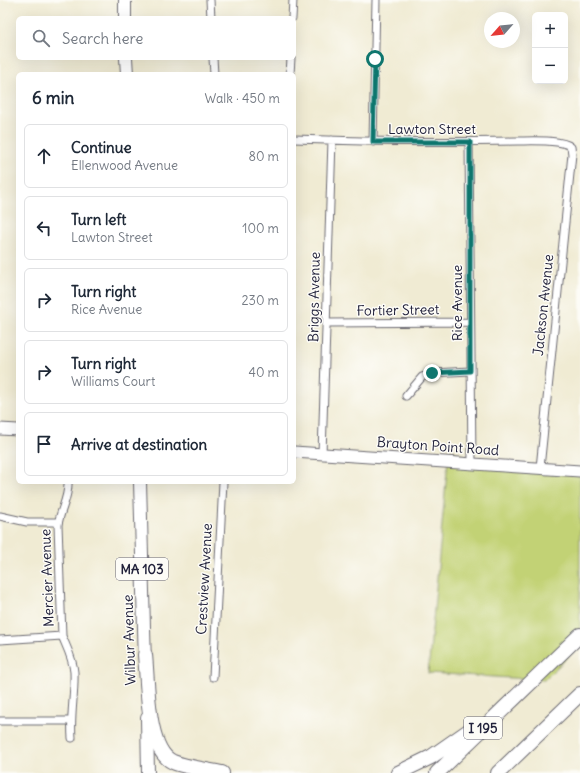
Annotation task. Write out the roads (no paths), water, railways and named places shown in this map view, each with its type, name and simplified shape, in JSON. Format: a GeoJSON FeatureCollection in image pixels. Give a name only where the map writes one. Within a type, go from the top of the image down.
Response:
{"type":"FeatureCollection","features":[{"type":"Feature","properties":{"kind":"highway","name":"I 195"},"geometry":{"type":"LineString","coordinates":[[437,773],[580,635]]}},
{"type":"Feature","properties":{"kind":"highway"},"geometry":{"type":"LineString","coordinates":[[145,655],[152,725],[156,739],[164,755],[173,762],[222,773]]}},
{"type":"Feature","properties":{"kind":"highway"},"geometry":{"type":"LineString","coordinates":[[398,773],[431,757],[449,745],[530,683]]}},
{"type":"Feature","properties":{"kind":"highway"},"geometry":{"type":"LineString","coordinates":[[498,773],[580,694]]}},
{"type":"Feature","properties":{"kind":"main road"},"geometry":{"type":"LineString","coordinates":[[125,0],[125,16]]}},
{"type":"Feature","properties":{"kind":"main road"},"geometry":{"type":"LineString","coordinates":[[126,60],[127,72]]}},
{"type":"Feature","properties":{"kind":"main road","name":"Wilbur Avenue"},"geometry":{"type":"LineString","coordinates":[[140,484],[148,773]]}},
{"type":"Feature","properties":{"kind":"street"},"geometry":{"type":"LineString","coordinates":[[210,0],[211,16]]}},
{"type":"Feature","properties":{"kind":"street"},"geometry":{"type":"LineString","coordinates":[[292,16],[293,0]]}},
{"type":"Feature","properties":{"kind":"street"},"geometry":{"type":"LineString","coordinates":[[373,142],[376,0]]}},
{"type":"Feature","properties":{"kind":"street"},"geometry":{"type":"LineString","coordinates":[[213,60],[214,72]]}},
{"type":"Feature","properties":{"kind":"street"},"geometry":{"type":"LineString","coordinates":[[290,72],[291,60]]}},
{"type":"Feature","properties":{"kind":"street","name":"Lawton Street"},"geometry":{"type":"LineString","coordinates":[[296,139],[373,142],[556,142],[569,145]]}},
{"type":"Feature","properties":{"kind":"street","name":"Briggs Avenue"},"geometry":{"type":"LineString","coordinates":[[322,454],[332,140]]}},
{"type":"Feature","properties":{"kind":"street","name":"Rice Avenue"},"geometry":{"type":"LineString","coordinates":[[470,142],[470,371],[472,463]]}},
{"type":"Feature","properties":{"kind":"street","name":"Jackson Avenue"},"geometry":{"type":"LineString","coordinates":[[540,468],[572,154],[569,145]]}},
{"type":"Feature","properties":{"kind":"street","name":"Fortier Street"},"geometry":{"type":"LineString","coordinates":[[327,323],[470,322]]}},
{"type":"Feature","properties":{"kind":"street"},"geometry":{"type":"LineString","coordinates":[[406,396],[422,377],[432,373],[470,371]]}},
{"type":"Feature","properties":{"kind":"street"},"geometry":{"type":"LineString","coordinates":[[0,429],[16,430]]}},
{"type":"Feature","properties":{"kind":"street","name":"Brayton Point Road"},"geometry":{"type":"LineString","coordinates":[[296,452],[580,471]]}},
{"type":"Feature","properties":{"kind":"street","name":"Mercier Avenue"},"geometry":{"type":"LineString","coordinates":[[68,484],[68,496],[58,522],[62,636],[70,655],[74,672],[71,721],[72,738]]}},
{"type":"Feature","properties":{"kind":"street","name":"Crestview Avenue"},"geometry":{"type":"LineString","coordinates":[[213,677],[223,484]]}},
{"type":"Feature","properties":{"kind":"street"},"geometry":{"type":"LineString","coordinates":[[0,516],[27,522],[58,522]]}},
{"type":"Feature","properties":{"kind":"street"},"geometry":{"type":"LineString","coordinates":[[0,640],[62,636]]}},
{"type":"Feature","properties":{"kind":"street"},"geometry":{"type":"LineString","coordinates":[[0,721],[71,721]]}}]}
